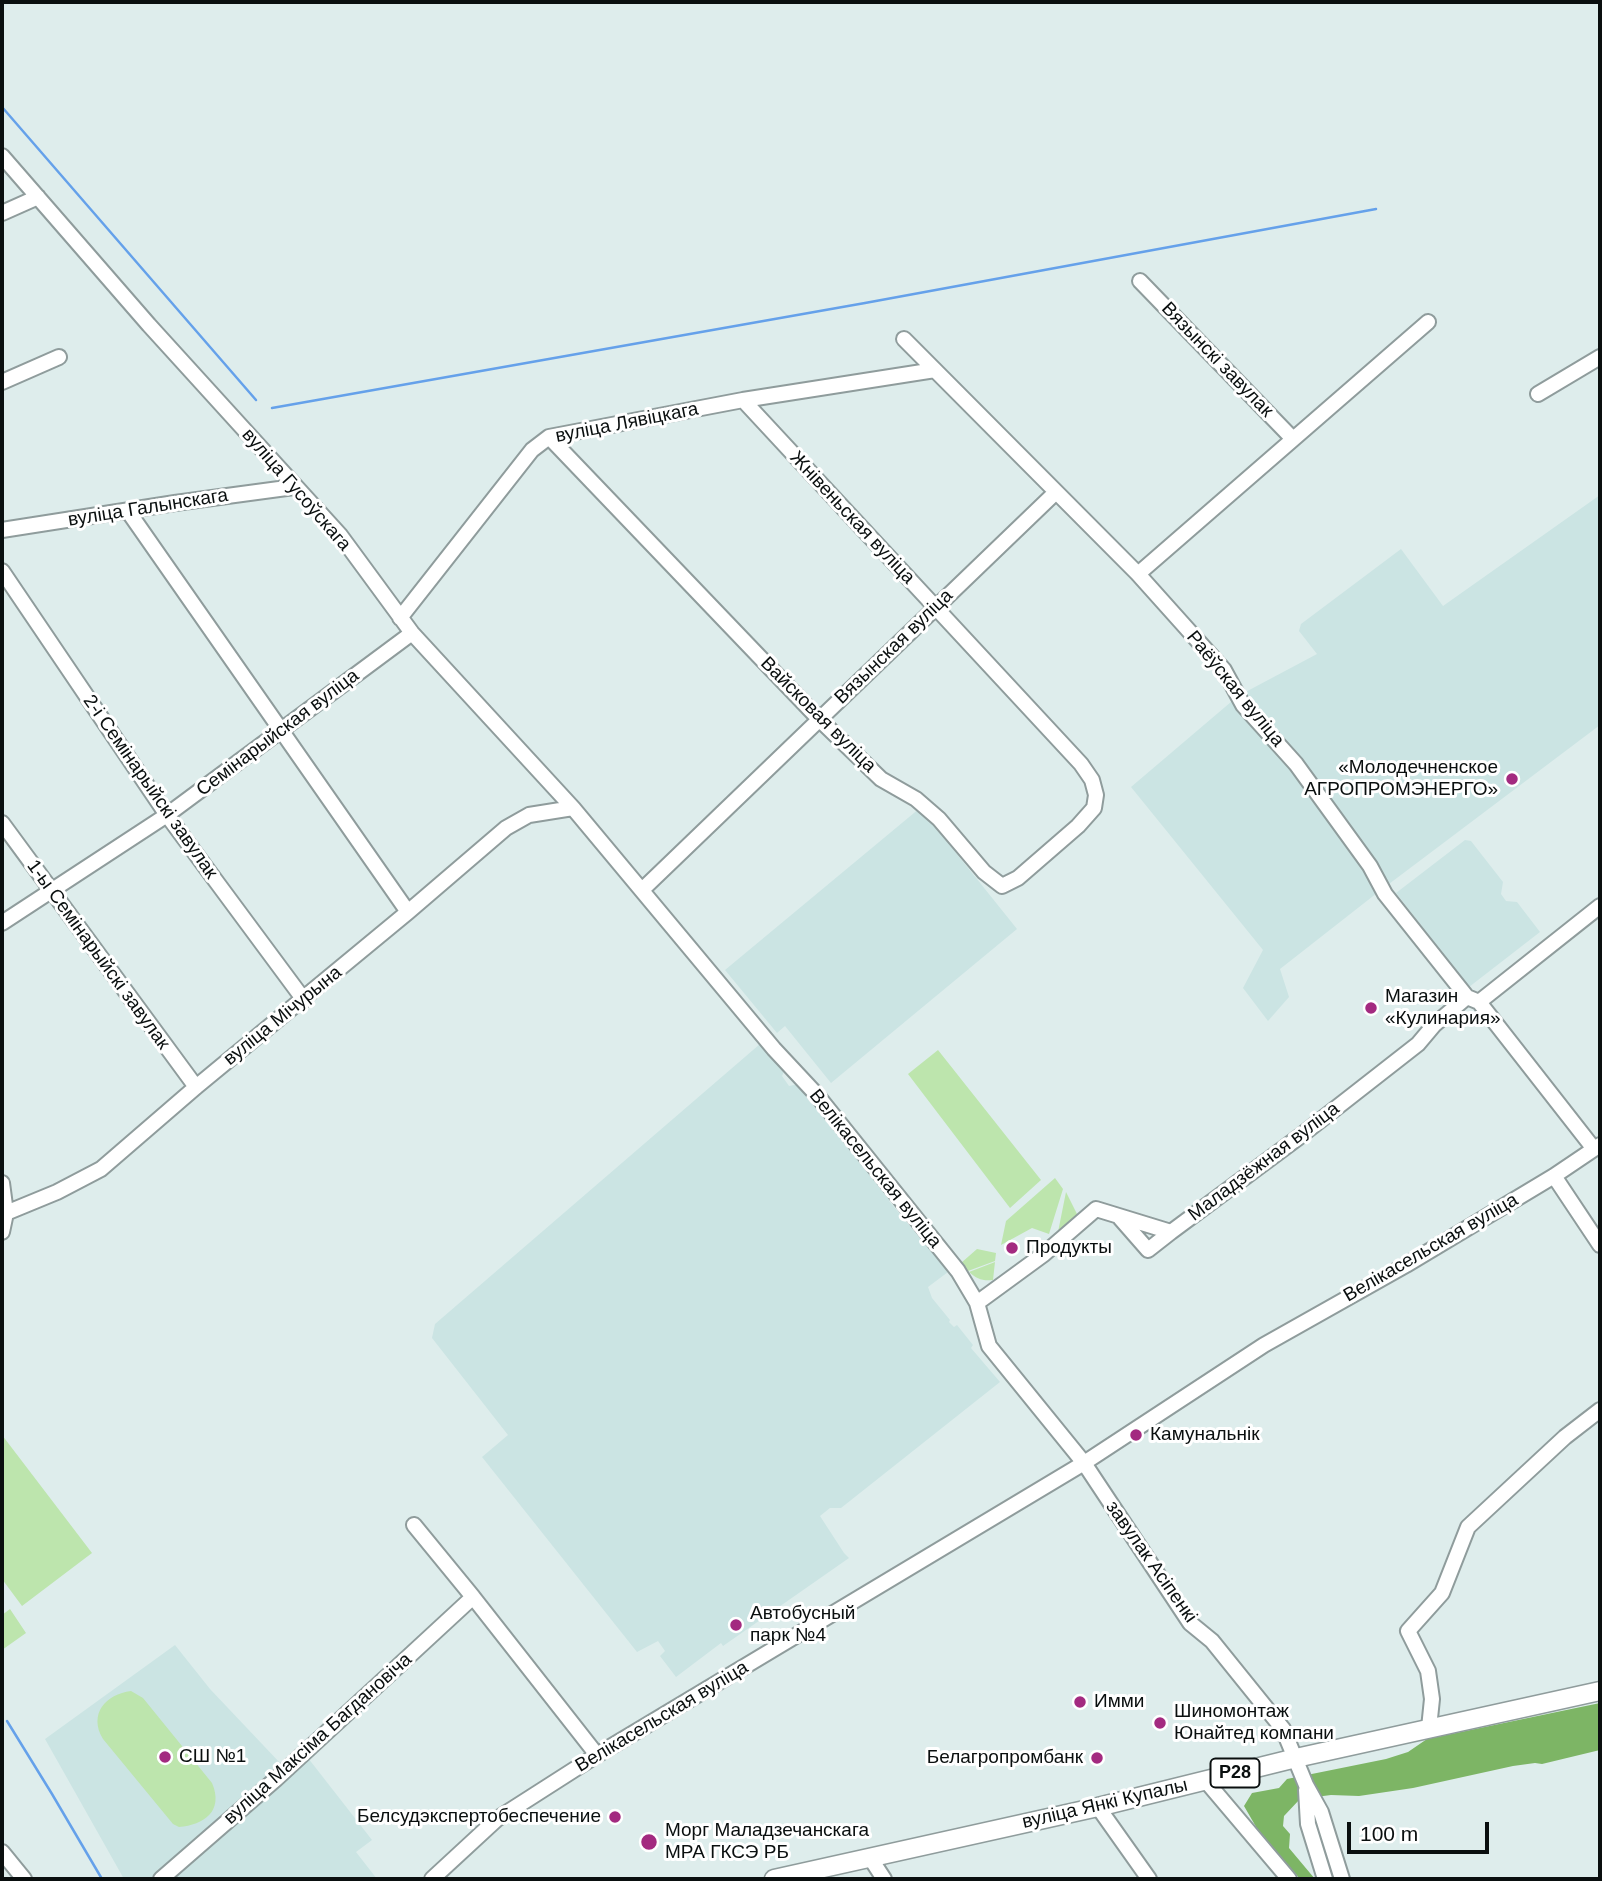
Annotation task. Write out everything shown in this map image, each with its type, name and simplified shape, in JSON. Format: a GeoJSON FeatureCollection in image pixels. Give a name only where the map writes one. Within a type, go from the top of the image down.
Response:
{"type":"FeatureCollection","features":[{"type":"Feature","properties":{"kind":"main road","name":"вуліца Янкі Купалы"},"geometry":{"type":"LineString","coordinates":[[774,1879],[1098,1807],[1296,1758],[1600,1691]]}},
{"type":"Feature","properties":{"kind":"street","name":"вуліца Гусоўскага"},"geometry":{"type":"LineString","coordinates":[[2,156],[149,325],[340,535],[412,633],[573,808],[642,890]]}},
{"type":"Feature","properties":{"kind":"street"},"geometry":{"type":"LineString","coordinates":[[2,214],[38,197]]}},
{"type":"Feature","properties":{"kind":"street","name":"Вязынскі завулак"},"geometry":{"type":"LineString","coordinates":[[1140,281],[1293,439]]}},
{"type":"Feature","properties":{"kind":"street"},"geometry":{"type":"LineString","coordinates":[[1138,574],[1428,322]]}},
{"type":"Feature","properties":{"kind":"street","name":"Раёўская вуліца"},"geometry":{"type":"LineString","coordinates":[[904,339],[1138,574],[1224,670],[1243,705],[1296,764],[1370,866],[1385,894],[1597,1147]]}},
{"type":"Feature","properties":{"kind":"street"},"geometry":{"type":"LineString","coordinates":[[2,382],[59,357]]}},
{"type":"Feature","properties":{"kind":"street"},"geometry":{"type":"LineString","coordinates":[[1538,394],[1600,357]]}},
{"type":"Feature","properties":{"kind":"street","name":"вуліца Лявіцкага"},"geometry":{"type":"LineString","coordinates":[[400,618],[532,450],[549,437],[743,401],[935,370]]}},
{"type":"Feature","properties":{"kind":"street","name":"Жнівеньская вуліца"},"geometry":{"type":"LineString","coordinates":[[743,401],[1081,764],[1092,780],[1096,795]]}},
{"type":"Feature","properties":{"kind":"street","name":"Вайсковая вуліца"},"geometry":{"type":"LineString","coordinates":[[549,437],[819,719],[881,779],[916,799],[939,819],[984,872],[1002,886],[1018,878],[1078,826],[1094,808],[1096,795]]}},
{"type":"Feature","properties":{"kind":"street","name":"вуліца Галынскага"},"geometry":{"type":"LineString","coordinates":[[2,530],[294,486]]}},
{"type":"Feature","properties":{"kind":"street","name":"Вязынская вуліца"},"geometry":{"type":"LineString","coordinates":[[642,890],[1056,492]]}},
{"type":"Feature","properties":{"kind":"street"},"geometry":{"type":"LineString","coordinates":[[128,511],[408,912]]}},
{"type":"Feature","properties":{"kind":"street","name":"2-і Семінарыйскі завулак"},"geometry":{"type":"LineString","coordinates":[[2,571],[167,816],[304,1000]]}},
{"type":"Feature","properties":{"kind":"street","name":"Семінарыйская вуліца"},"geometry":{"type":"LineString","coordinates":[[2,923],[167,816],[412,633]]}},
{"type":"Feature","properties":{"kind":"street","name":"вуліца Мічурына"},"geometry":{"type":"LineString","coordinates":[[6,1213],[57,1192],[100,1169],[506,828],[529,815],[573,808]]}},
{"type":"Feature","properties":{"kind":"street","name":"1-ы Семінарыйскі завулак"},"geometry":{"type":"LineString","coordinates":[[2,823],[196,1087]]}},
{"type":"Feature","properties":{"kind":"street","name":"Велікасельская вуліца"},"geometry":{"type":"LineString","coordinates":[[642,890],[774,1049],[816,1094],[958,1271],[977,1303],[989,1346],[1084,1463]]}},
{"type":"Feature","properties":{"kind":"street","name":"Маладзёжная вуліца"},"geometry":{"type":"LineString","coordinates":[[977,1303],[1044,1254],[1096,1209],[1171,1232],[1418,1044],[1434,1025],[1600,906]]}},
{"type":"Feature","properties":{"kind":"street","name":"Велікасельская вуліца"},"geometry":{"type":"LineString","coordinates":[[432,1879],[497,1819],[597,1755],[1084,1463],[1264,1345],[1406,1265],[1597,1147]]}},
{"type":"Feature","properties":{"kind":"street"},"geometry":{"type":"LineString","coordinates":[[1554,1176],[1600,1245]]}},
{"type":"Feature","properties":{"kind":"street"},"geometry":{"type":"LineString","coordinates":[[2,1182],[6,1213],[2,1232]]}},
{"type":"Feature","properties":{"kind":"street"},"geometry":{"type":"LineString","coordinates":[[1120,1216],[1148,1250],[1171,1232]]}},
{"type":"Feature","properties":{"kind":"street"},"geometry":{"type":"LineString","coordinates":[[1429,1728],[1432,1699],[1428,1671],[1408,1631],[1442,1593],[1468,1527],[1565,1437],[1600,1410]]}},
{"type":"Feature","properties":{"kind":"street","name":"завулак Асіпенкі"},"geometry":{"type":"LineString","coordinates":[[1084,1463],[1190,1623],[1212,1641],[1283,1729],[1306,1785]]}},
{"type":"Feature","properties":{"kind":"street"},"geometry":{"type":"LineString","coordinates":[[414,1525],[597,1755]]}},
{"type":"Feature","properties":{"kind":"street","name":"вуліца Максіма Багдановіча"},"geometry":{"type":"LineString","coordinates":[[161,1879],[276,1779],[473,1597]]}},
{"type":"Feature","properties":{"kind":"street"},"geometry":{"type":"LineString","coordinates":[[1206,1781],[1289,1879]]}},
{"type":"Feature","properties":{"kind":"street"},"geometry":{"type":"LineString","coordinates":[[1306,1785],[1308,1824],[1325,1879]]}},
{"type":"Feature","properties":{"kind":"street"},"geometry":{"type":"LineString","coordinates":[[1306,1785],[1321,1812],[1342,1879]]}},
{"type":"Feature","properties":{"kind":"street"},"geometry":{"type":"LineString","coordinates":[[1098,1807],[1149,1879]]}},
{"type":"Feature","properties":{"kind":"street"},"geometry":{"type":"LineString","coordinates":[[2,1852],[24,1879]]}},
{"type":"Feature","properties":{"kind":"street"},"geometry":{"type":"LineString","coordinates":[[871,1858],[884,1879]]}},
{"type":"Feature","properties":{"kind":"shaded area"},"geometry":{"type":"Polygon","coordinates":[[[1600,495],[1600,725],[1280,969],[1289,997],[1268,1021],[1243,988],[1263,950],[1131,787],[1238,696],[1317,654],[1299,631],[1301,624],[1401,549],[1443,606],[1600,495]]]}},
{"type":"Feature","properties":{"kind":"shaded area"},"geometry":{"type":"Polygon","coordinates":[[[920,808],[1017,929],[831,1083],[785,1026],[777,1033],[725,970],[920,808]]]}},
{"type":"Feature","properties":{"kind":"shaded area"},"geometry":{"type":"Polygon","coordinates":[[[1465,840],[1471,841],[1503,882],[1501,894],[1506,901],[1517,902],[1540,932],[1469,987],[1396,893],[1465,840]]]}},
{"type":"Feature","properties":{"kind":"shaded area"},"geometry":{"type":"Polygon","coordinates":[[[760,1044],[785,1069],[782,1076],[789,1086],[799,1084],[893,1198],[889,1201],[948,1272],[928,1287],[932,1298],[949,1322],[954,1327],[957,1325],[973,1345],[971,1348],[1000,1382],[841,1508],[830,1508],[820,1516],[849,1558],[723,1646],[721,1643],[676,1677],[660,1656],[665,1651],[658,1641],[637,1652],[482,1457],[508,1435],[432,1338],[435,1324],[760,1044]]]}},
{"type":"Feature","properties":{"kind":"shaded area","name":"СШ №1"},"geometry":{"type":"Polygon","coordinates":[[[175,1645],[210,1689],[281,1764],[301,1749],[372,1840],[356,1852],[377,1879],[124,1879],[45,1739],[175,1645]]]}},
{"type":"Feature","properties":{"kind":"green space"},"geometry":{"type":"Polygon","coordinates":[[[938,1050],[1041,1180],[1010,1208],[908,1074],[938,1050]]]}},
{"type":"Feature","properties":{"kind":"green space"},"geometry":{"type":"Polygon","coordinates":[[[1055,1178],[1063,1189],[1049,1234],[1032,1228],[1001,1245],[1006,1221],[1055,1178]]]}},
{"type":"Feature","properties":{"kind":"green space"},"geometry":{"type":"Polygon","coordinates":[[[1066,1192],[1078,1216],[1058,1232],[1066,1192]]]}},
{"type":"Feature","properties":{"kind":"green space"},"geometry":{"type":"Polygon","coordinates":[[[977,1249],[996,1253],[995,1261],[968,1271],[961,1263],[977,1249]]]}},
{"type":"Feature","properties":{"kind":"green space"},"geometry":{"type":"Polygon","coordinates":[[[995,1262],[993,1280],[980,1279],[969,1272],[995,1262]]]}},
{"type":"Feature","properties":{"kind":"green space"},"geometry":{"type":"Polygon","coordinates":[[[2,1435],[92,1553],[22,1606],[2,1579],[2,1435]]]}},
{"type":"Feature","properties":{"kind":"green space"},"geometry":{"type":"Polygon","coordinates":[[[10,1609],[26,1633],[2,1650],[2,1615],[10,1609]]]}},
{"type":"Feature","properties":{"kind":"green space"},"geometry":{"type":"Polygon","coordinates":[[[131,1691],[143,1698],[212,1783],[215,1801],[213,1809],[204,1820],[188,1826],[179,1827],[173,1824],[103,1739],[98,1721],[102,1707],[114,1696],[131,1691]]]}},
{"type":"Feature","properties":{"kind":"green space"},"geometry":{"type":"Polygon","coordinates":[[[1600,1703],[1600,1750],[1542,1764],[1513,1766],[1413,1788],[1359,1796],[1331,1795],[1300,1799],[1284,1816],[1283,1826],[1290,1834],[1289,1848],[1315,1879],[1300,1879],[1259,1832],[1244,1806],[1252,1793],[1279,1788],[1287,1779],[1386,1759],[1408,1752],[1427,1739],[1600,1703]]]}},
{"type":"Feature","properties":{"kind":"waterway"},"geometry":{"type":"LineString","coordinates":[[2,107],[256,400]]}},
{"type":"Feature","properties":{"kind":"waterway"},"geometry":{"type":"LineString","coordinates":[[272,408],[1376,209]]}},
{"type":"Feature","properties":{"kind":"waterway"},"geometry":{"type":"LineString","coordinates":[[7,1721],[102,1879]]}},
{"type":"Feature","properties":{"kind":"place","name":"«Молодечненское АГРОПРОМЭНЕРГО»"},"geometry":{"type":"Point","coordinates":[1512,779]}},
{"type":"Feature","properties":{"kind":"place","name":"Магазин «Кулинария»"},"geometry":{"type":"Point","coordinates":[1371,1008]}},
{"type":"Feature","properties":{"kind":"place","name":"Продукты"},"geometry":{"type":"Point","coordinates":[1012,1248]}},
{"type":"Feature","properties":{"kind":"place","name":"Камунальнік"},"geometry":{"type":"Point","coordinates":[1136,1435]}},
{"type":"Feature","properties":{"kind":"place","name":"Автобусный парк №4"},"geometry":{"type":"Point","coordinates":[736,1625]}},
{"type":"Feature","properties":{"kind":"place","name":"Имми"},"geometry":{"type":"Point","coordinates":[1080,1702]}},
{"type":"Feature","properties":{"kind":"place","name":"Шиномонтаж Юнайтед компани"},"geometry":{"type":"Point","coordinates":[1160,1723]}},
{"type":"Feature","properties":{"kind":"place","name":"СШ №1"},"geometry":{"type":"Point","coordinates":[165,1757]}},
{"type":"Feature","properties":{"kind":"place","name":"Белагропромбанк"},"geometry":{"type":"Point","coordinates":[1097,1758]}},
{"type":"Feature","properties":{"kind":"place","name":"Белсудэкспертобеспечение"},"geometry":{"type":"Point","coordinates":[615,1817]}},
{"type":"Feature","properties":{"kind":"place","name":"Морг Маладзечанскага МРА ГКСЭ РБ"},"geometry":{"type":"Point","coordinates":[649,1842]}}]}
